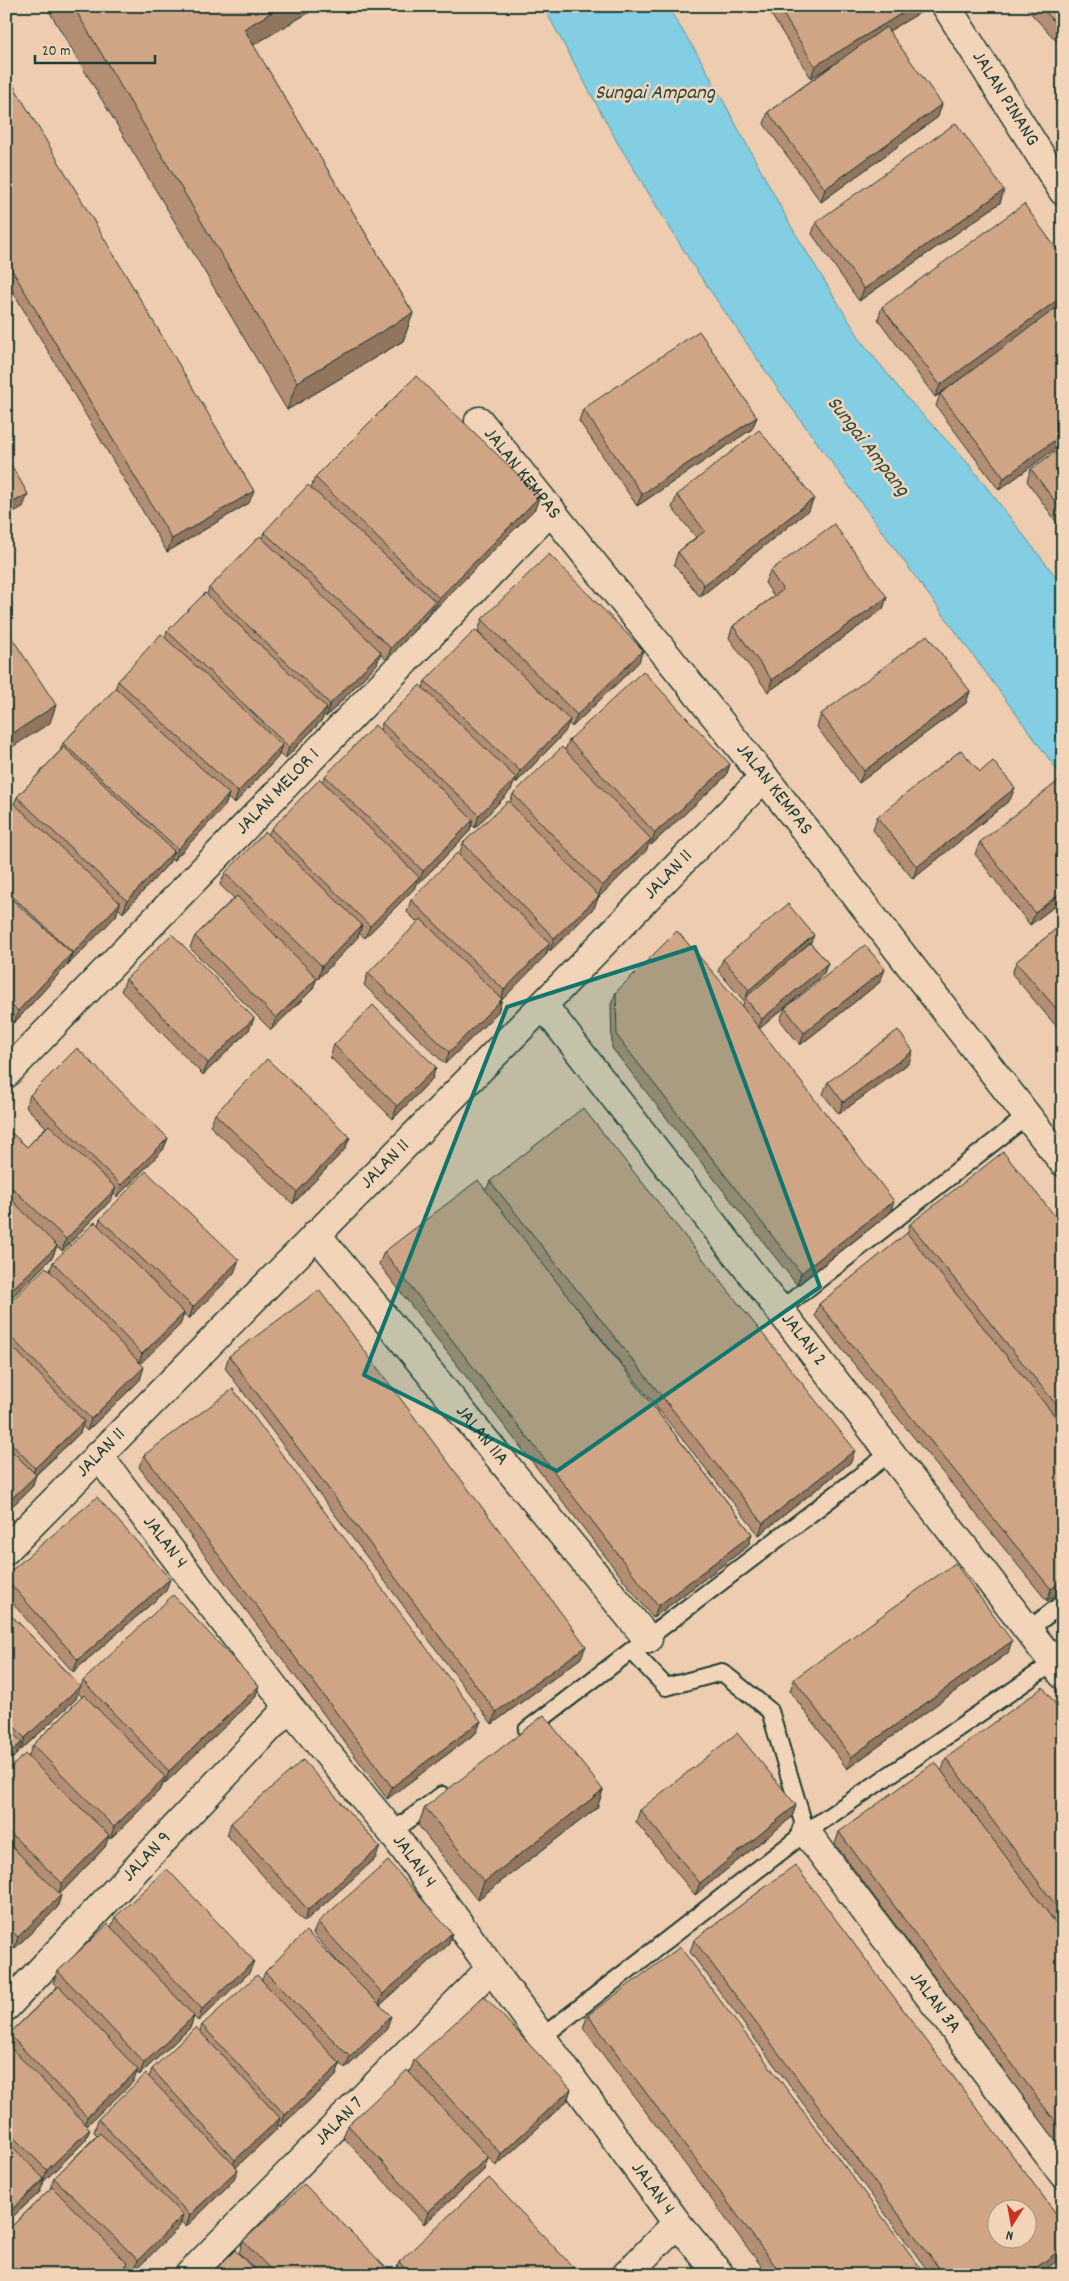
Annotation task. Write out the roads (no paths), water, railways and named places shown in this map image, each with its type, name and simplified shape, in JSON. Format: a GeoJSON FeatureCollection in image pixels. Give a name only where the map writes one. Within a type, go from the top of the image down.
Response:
{"type":"FeatureCollection","features":[{"type":"Feature","properties":{"kind":"street","name":"JALAN PINANG"},"geometry":{"type":"LineString","coordinates":[[946,6],[1063,191]]}},
{"type":"Feature","properties":{"kind":"street","name":"JALAN KEMPAS"},"geometry":{"type":"LineString","coordinates":[[479,421],[764,777],[1063,1162]]}},
{"type":"Feature","properties":{"kind":"street","name":"JALAN MELOR 1"},"geometry":{"type":"LineString","coordinates":[[6,1074],[551,510]]}},
{"type":"Feature","properties":{"kind":"street","name":"JALAN 11"},"geometry":{"type":"LineString","coordinates":[[6,1550],[543,1005],[764,777]]}},
{"type":"Feature","properties":{"kind":"street","name":"JALAN 2"},"geometry":{"type":"LineString","coordinates":[[543,1005],[1058,1669]]}},
{"type":"Feature","properties":{"kind":"street","name":"JALAN 11A"},"geometry":{"type":"LineString","coordinates":[[316,1234],[640,1645]]}},
{"type":"Feature","properties":{"kind":"street","name":"JALAN 4"},"geometry":{"type":"LineString","coordinates":[[98,1455],[289,1707],[392,1832],[677,2223],[720,2275]]}},
{"type":"Feature","properties":{"kind":"street","name":"JALAN 9"},"geometry":{"type":"LineString","coordinates":[[6,2008],[289,1707]]}},
{"type":"Feature","properties":{"kind":"street","name":"JALAN 3A"},"geometry":{"type":"LineString","coordinates":[[806,1832],[1063,2174]]}},
{"type":"Feature","properties":{"kind":"street","name":"JALAN 7"},"geometry":{"type":"LineString","coordinates":[[189,2275],[491,1968]]}},
{"type":"Feature","properties":{"kind":"street"},"geometry":{"type":"LineString","coordinates":[[626,2275],[677,2223]]}},
{"type":"Feature","properties":{"kind":"lane"},"geometry":{"type":"LineString","coordinates":[[780,1310],[1027,1116]]}},
{"type":"Feature","properties":{"kind":"lane"},"geometry":{"type":"LineString","coordinates":[[516,1739],[890,1453]]}},
{"type":"Feature","properties":{"kind":"lane"},"geometry":{"type":"LineString","coordinates":[[1028,1630],[1063,1603]]}},
{"type":"Feature","properties":{"kind":"lane"},"geometry":{"type":"LineString","coordinates":[[640,1645],[666,1687],[722,1672],[770,1711],[806,1832]]}},
{"type":"Feature","properties":{"kind":"lane"},"geometry":{"type":"LineString","coordinates":[[542,2037],[806,1832],[1058,1669]]}},
{"type":"Feature","properties":{"kind":"lane"},"geometry":{"type":"LineString","coordinates":[[392,1832],[454,1786]]}},
{"type":"Feature","properties":{"kind":"water","name":"Sungai Ampang"},"geometry":{"type":"Polygon","coordinates":[[[543,6],[667,6],[701,60],[792,228],[862,342],[906,397],[967,462],[1063,586],[1063,778],[780,392],[694,267],[616,140],[543,6]]]}}]}
